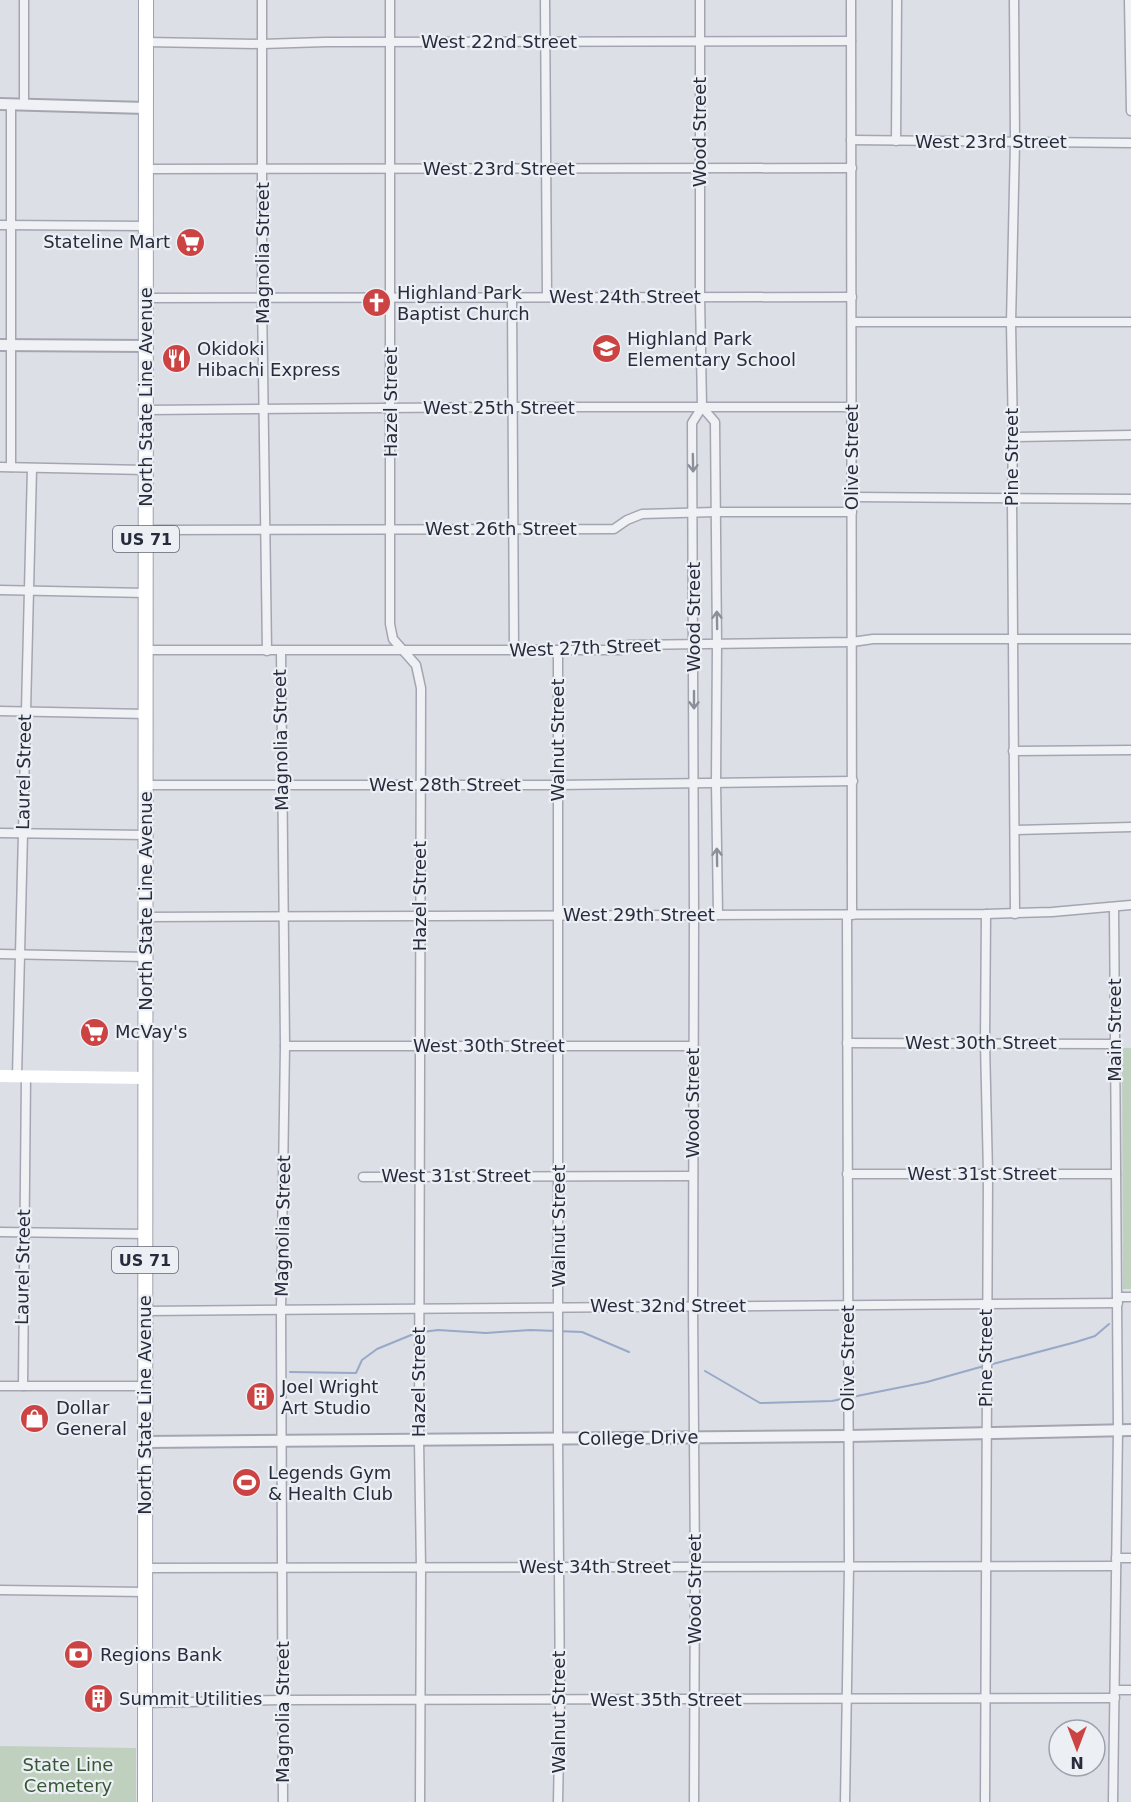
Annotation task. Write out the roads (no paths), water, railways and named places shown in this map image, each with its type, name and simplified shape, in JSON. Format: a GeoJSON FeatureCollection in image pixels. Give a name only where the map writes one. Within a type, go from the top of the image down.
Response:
{"type":"FeatureCollection","features":[{"type":"Feature","properties":{"kind":"main road","name":"North State Line Avenue"},"geometry":{"type":"LineString","coordinates":[[145,1802],[146,0]]}},
{"type":"Feature","properties":{"kind":"main road"},"geometry":{"type":"LineString","coordinates":[[0,1076],[146,1078]]}},
{"type":"Feature","properties":{"kind":"street"},"geometry":{"type":"LineString","coordinates":[[24,0],[24,104]]}},
{"type":"Feature","properties":{"kind":"street","name":"Magnolia Street"},"geometry":{"type":"LineString","coordinates":[[262,0],[262,298],[267,651]]}},
{"type":"Feature","properties":{"kind":"street","name":"Hazel Street"},"geometry":{"type":"LineString","coordinates":[[390,0],[390,624],[393,639],[416,665],[421,688],[420,1802]]}},
{"type":"Feature","properties":{"kind":"street"},"geometry":{"type":"LineString","coordinates":[[545,0],[547,297]]}},
{"type":"Feature","properties":{"kind":"street","name":"Wood Street"},"geometry":{"type":"LineString","coordinates":[[694,1802],[694,512],[692,423],[702,407],[700,0]]}},
{"type":"Feature","properties":{"kind":"street","name":"Olive Street"},"geometry":{"type":"LineString","coordinates":[[845,1802],[849,1567],[848,1043],[853,781],[851,0]]}},
{"type":"Feature","properties":{"kind":"street"},"geometry":{"type":"LineString","coordinates":[[896,141],[897,0]]}},
{"type":"Feature","properties":{"kind":"street","name":"Pine Street"},"geometry":{"type":"LineString","coordinates":[[1014,0],[1015,142],[1011,323],[1015,914]]}},
{"type":"Feature","properties":{"kind":"street"},"geometry":{"type":"LineString","coordinates":[[1129,0],[1131,111]]}},
{"type":"Feature","properties":{"kind":"street","name":"West 22nd Street"},"geometry":{"type":"LineString","coordinates":[[146,42],[262,44],[851,41]]}},
{"type":"Feature","properties":{"kind":"street"},"geometry":{"type":"LineString","coordinates":[[11,467],[6,345],[11,225],[6,104],[146,108]]}},
{"type":"Feature","properties":{"kind":"street","name":"West 23rd Street"},"geometry":{"type":"LineString","coordinates":[[851,141],[1131,143]]}},
{"type":"Feature","properties":{"kind":"street","name":"West 23rd Street"},"geometry":{"type":"LineString","coordinates":[[146,169],[852,168]]}},
{"type":"Feature","properties":{"kind":"street"},"geometry":{"type":"LineString","coordinates":[[0,225],[146,226]]}},
{"type":"Feature","properties":{"kind":"street","name":"West 24th Street"},"geometry":{"type":"LineString","coordinates":[[146,298],[852,297]]}},
{"type":"Feature","properties":{"kind":"street"},"geometry":{"type":"LineString","coordinates":[[512,298],[514,650]]}},
{"type":"Feature","properties":{"kind":"street"},"geometry":{"type":"LineString","coordinates":[[852,322],[1131,322]]}},
{"type":"Feature","properties":{"kind":"street"},"geometry":{"type":"LineString","coordinates":[[6,345],[146,346]]}},
{"type":"Feature","properties":{"kind":"street","name":"Wood Street"},"geometry":{"type":"LineString","coordinates":[[702,407],[715,422],[718,915]]}},
{"type":"Feature","properties":{"kind":"street","name":"West 25th Street"},"geometry":{"type":"LineString","coordinates":[[146,410],[852,407]]}},
{"type":"Feature","properties":{"kind":"street"},"geometry":{"type":"LineString","coordinates":[[1013,437],[1131,435]]}},
{"type":"Feature","properties":{"kind":"street"},"geometry":{"type":"LineString","coordinates":[[0,467],[146,470]]}},
{"type":"Feature","properties":{"kind":"street","name":"Laurel Street"},"geometry":{"type":"LineString","coordinates":[[23,1386],[24,1233],[20,955],[32,468]]}},
{"type":"Feature","properties":{"kind":"street"},"geometry":{"type":"LineString","coordinates":[[852,497],[1131,499]]}},
{"type":"Feature","properties":{"kind":"street","name":"West 26th Street"},"geometry":{"type":"LineString","coordinates":[[146,530],[614,529],[642,513],[852,512]]}},
{"type":"Feature","properties":{"kind":"street"},"geometry":{"type":"LineString","coordinates":[[0,590],[146,593]]}},
{"type":"Feature","properties":{"kind":"street","name":"West 27th Street"},"geometry":{"type":"LineString","coordinates":[[146,650],[620,650],[628,645],[852,642],[873,639],[1131,639]]}},
{"type":"Feature","properties":{"kind":"street","name":"Walnut Street"},"geometry":{"type":"LineString","coordinates":[[558,650],[560,1700],[558,1802]]}},
{"type":"Feature","properties":{"kind":"street","name":"Magnolia Street"},"geometry":{"type":"LineString","coordinates":[[281,651],[285,1046],[281,1310],[283,1802]]}},
{"type":"Feature","properties":{"kind":"street"},"geometry":{"type":"LineString","coordinates":[[0,711],[146,714]]}},
{"type":"Feature","properties":{"kind":"street"},"geometry":{"type":"LineString","coordinates":[[1014,751],[1131,750]]}},
{"type":"Feature","properties":{"kind":"street","name":"West 28th Street"},"geometry":{"type":"LineString","coordinates":[[146,785],[557,785],[853,781]]}},
{"type":"Feature","properties":{"kind":"street"},"geometry":{"type":"LineString","coordinates":[[1015,830],[1131,827]]}},
{"type":"Feature","properties":{"kind":"street"},"geometry":{"type":"LineString","coordinates":[[0,833],[146,835]]}},
{"type":"Feature","properties":{"kind":"street","name":"West 29th Street"},"geometry":{"type":"LineString","coordinates":[[146,917],[1015,914],[1131,905]]}},
{"type":"Feature","properties":{"kind":"street","name":"Main Street"},"geometry":{"type":"LineString","coordinates":[[1113,1802],[1118,1430],[1114,907]]}},
{"type":"Feature","properties":{"kind":"street","name":"Pine Street"},"geometry":{"type":"LineString","coordinates":[[985,1802],[988,1174],[985,1043],[986,914]]}},
{"type":"Feature","properties":{"kind":"street"},"geometry":{"type":"LineString","coordinates":[[0,954],[146,957]]}},
{"type":"Feature","properties":{"kind":"street","name":"West 30th Street"},"geometry":{"type":"LineString","coordinates":[[848,1043],[1115,1044]]}},
{"type":"Feature","properties":{"kind":"street","name":"West 30th Street"},"geometry":{"type":"LineString","coordinates":[[285,1046],[693,1046]]}},
{"type":"Feature","properties":{"kind":"street","name":"West 31st Street"},"geometry":{"type":"LineString","coordinates":[[848,1174],[1116,1174]]}},
{"type":"Feature","properties":{"kind":"street","name":"West 31st Street"},"geometry":{"type":"LineString","coordinates":[[363,1177],[693,1176]]}},
{"type":"Feature","properties":{"kind":"street"},"geometry":{"type":"LineString","coordinates":[[0,1232],[146,1234]]}},
{"type":"Feature","properties":{"kind":"street","name":"West 32nd Street"},"geometry":{"type":"LineString","coordinates":[[146,1311],[986,1304],[1118,1300],[1131,1297]]}},
{"type":"Feature","properties":{"kind":"street"},"geometry":{"type":"LineString","coordinates":[[0,1386],[146,1386]]}},
{"type":"Feature","properties":{"kind":"street","name":"College Drive"},"geometry":{"type":"LineString","coordinates":[[145,1442],[848,1436],[1131,1430]]}},
{"type":"Feature","properties":{"kind":"street","name":"West 34th Street"},"geometry":{"type":"LineString","coordinates":[[145,1568],[987,1566],[1116,1562],[1131,1558]]}},
{"type":"Feature","properties":{"kind":"street"},"geometry":{"type":"LineString","coordinates":[[0,1590],[145,1592]]}},
{"type":"Feature","properties":{"kind":"street","name":"West 35th Street"},"geometry":{"type":"LineString","coordinates":[[145,1703],[282,1700],[986,1699],[1115,1694],[1131,1690]]}},
{"type":"Feature","properties":{"kind":"waterway"},"geometry":{"type":"LineString","coordinates":[[989,1365],[1095,1336],[1109,1324]]}},
{"type":"Feature","properties":{"kind":"waterway"},"geometry":{"type":"LineString","coordinates":[[422,1332],[438,1330],[486,1333],[530,1330],[582,1332],[629,1352]]}},
{"type":"Feature","properties":{"kind":"waterway"},"geometry":{"type":"LineString","coordinates":[[290,1372],[356,1373],[362,1360],[377,1349],[416,1333]]}},
{"type":"Feature","properties":{"kind":"waterway"},"geometry":{"type":"LineString","coordinates":[[852,1397],[927,1382],[984,1366]]}},
{"type":"Feature","properties":{"kind":"waterway"},"geometry":{"type":"LineString","coordinates":[[705,1371],[760,1403],[832,1401],[846,1398]]}},
{"type":"Feature","properties":{"kind":"place","name":"Stateline Mart"},"geometry":{"type":"Point","coordinates":[191,242]}},
{"type":"Feature","properties":{"kind":"place","name":"Highland Park Baptist Church"},"geometry":{"type":"Point","coordinates":[376,303]}},
{"type":"Feature","properties":{"kind":"place","name":"Highland Park Elementary School"},"geometry":{"type":"Point","coordinates":[606,349]}},
{"type":"Feature","properties":{"kind":"place","name":"Okidoki Hibachi Express"},"geometry":{"type":"Point","coordinates":[176,359]}},
{"type":"Feature","properties":{"kind":"place","name":"McVay's"},"geometry":{"type":"Point","coordinates":[94,1032]}},
{"type":"Feature","properties":{"kind":"place","name":"Joel Wright Art Studio"},"geometry":{"type":"Point","coordinates":[260,1397]}},
{"type":"Feature","properties":{"kind":"place","name":"Dollar General"},"geometry":{"type":"Point","coordinates":[35,1418]}},
{"type":"Feature","properties":{"kind":"place","name":"Legends Gym & Health Club"},"geometry":{"type":"Point","coordinates":[247,1483]}},
{"type":"Feature","properties":{"kind":"place","name":"Regions Bank"},"geometry":{"type":"Point","coordinates":[79,1655]}},
{"type":"Feature","properties":{"kind":"place","name":"Summit Utilities"},"geometry":{"type":"Point","coordinates":[98,1699]}},
{"type":"Feature","properties":{"kind":"park label","name":"State Line Cemetery"},"geometry":{"type":"Point","coordinates":[68,1775]}}]}
